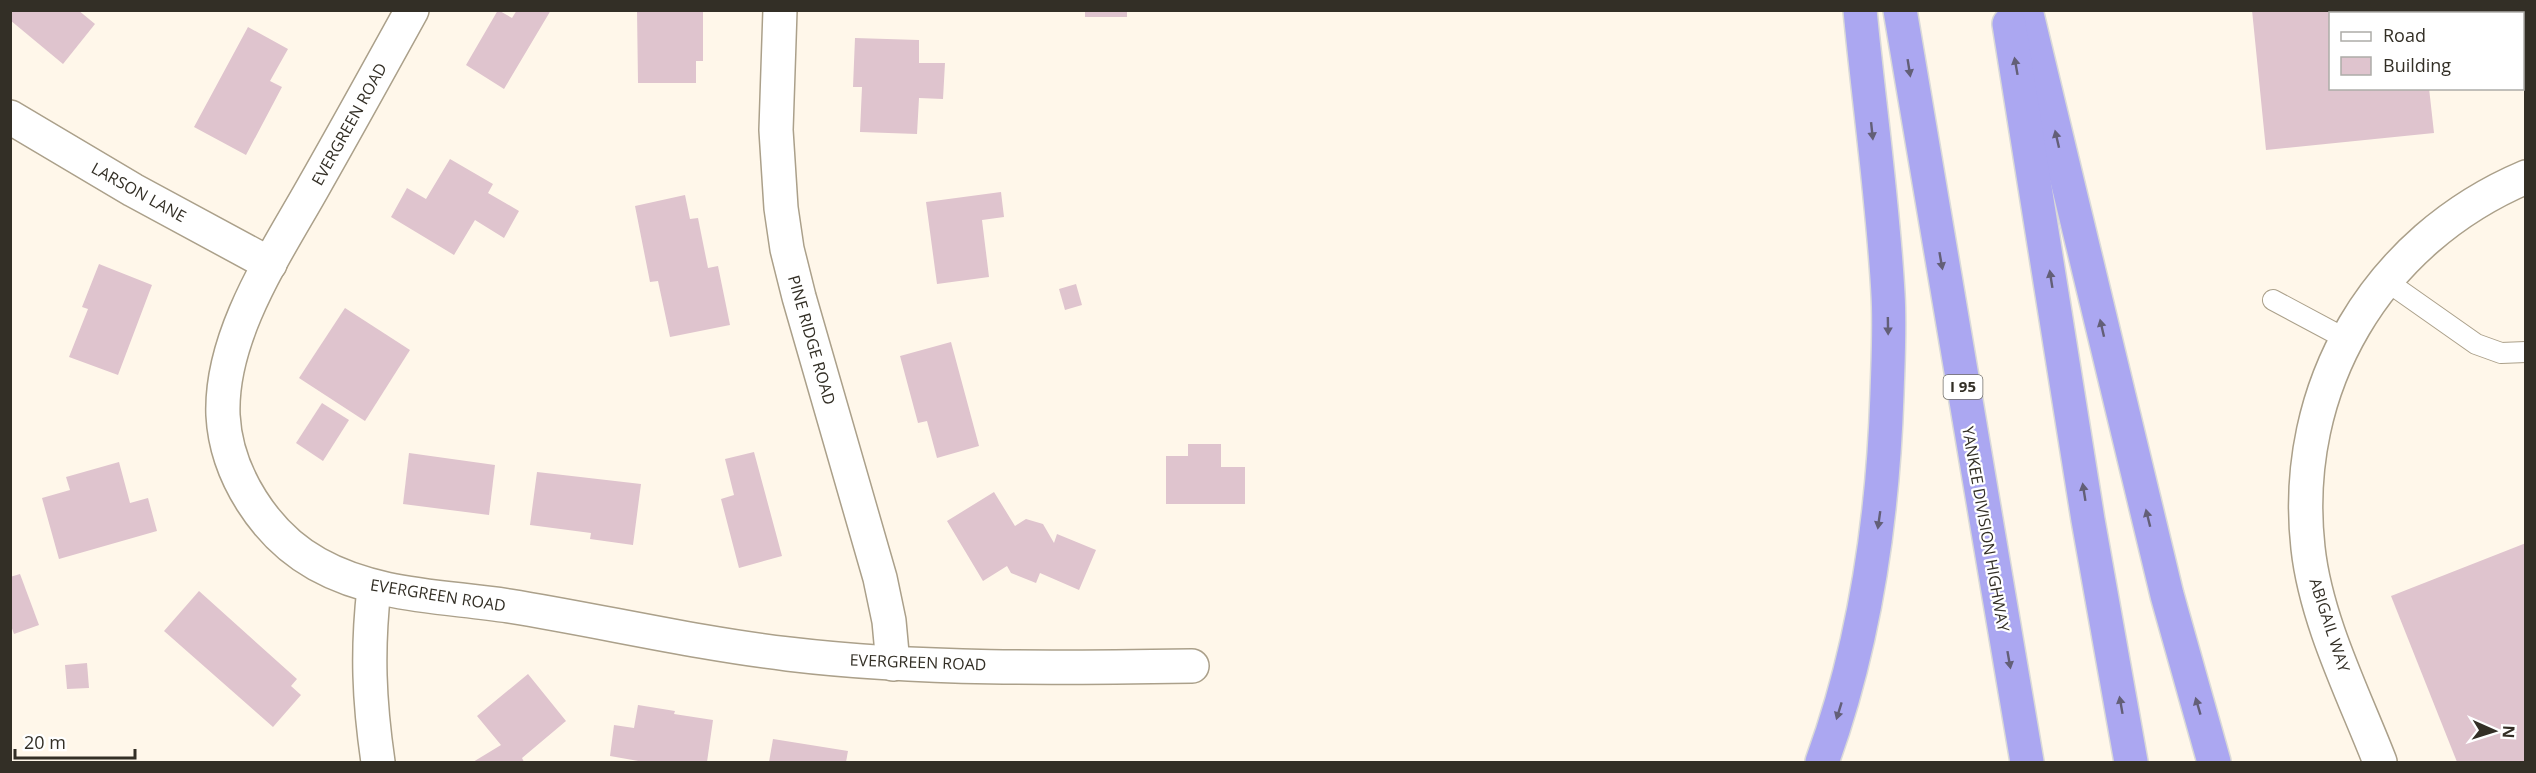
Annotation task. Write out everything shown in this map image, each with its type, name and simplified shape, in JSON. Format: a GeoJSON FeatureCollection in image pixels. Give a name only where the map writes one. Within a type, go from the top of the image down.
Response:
{"type":"FeatureCollection","features":[{"type":"Feature","properties":{"kind":"highway"},"geometry":{"type":"LineString","coordinates":[[1822,762],[1849,676],[1868,592],[1880,513],[1886,437],[1888,296],[1860,10]]}},
{"type":"Feature","properties":{"kind":"highway","name":"YANKEE DIVISION HIGHWAY"},"geometry":{"type":"LineString","coordinates":[[1900,10],[2027,762]]}},
{"type":"Feature","properties":{"kind":"highway"},"geometry":{"type":"LineString","coordinates":[[2007,10],[2088,520],[2131,762]]}},
{"type":"Feature","properties":{"kind":"highway"},"geometry":{"type":"LineString","coordinates":[[2026,10],[2167,595],[2214,762]]}},
{"type":"Feature","properties":{"kind":"street","name":"EVERGREEN ROAD"},"geometry":{"type":"LineString","coordinates":[[412,10],[270,264],[236,338],[224,388],[224,428],[233,464],[251,500],[266,519],[302,555],[337,574],[374,588],[508,606],[784,653],[893,664],[1088,668],[1192,666]]}},
{"type":"Feature","properties":{"kind":"street","name":"PINE RIDGE ROAD"},"geometry":{"type":"LineString","coordinates":[[780,10],[776,130],[780,198],[787,249],[880,578],[889,621],[893,664]]}},
{"type":"Feature","properties":{"kind":"street","name":"LARSON LANE"},"geometry":{"type":"LineString","coordinates":[[10,117],[133,190],[270,264]]}},
{"type":"Feature","properties":{"kind":"street","name":"ABIGAIL WAY"},"geometry":{"type":"LineString","coordinates":[[2380,762],[2330,633],[2317,592],[2308,549],[2306,506],[2312,441],[2328,378],[2346,339],[2385,280],[2428,237],[2462,210],[2499,188],[2526,177]]}},
{"type":"Feature","properties":{"kind":"street"},"geometry":{"type":"LineString","coordinates":[[374,588],[369,662],[378,762]]}},
{"type":"Feature","properties":{"kind":"lane"},"geometry":{"type":"LineString","coordinates":[[2385,280],[2476,345],[2501,353],[2526,352]]}},
{"type":"Feature","properties":{"kind":"lane"},"geometry":{"type":"LineString","coordinates":[[2273,300],[2346,339]]}},
{"type":"Feature","properties":{"kind":"building"},"geometry":{"type":"Polygon","coordinates":[[[10,10],[78,10],[95,24],[63,64],[10,20],[10,10]]]}},
{"type":"Feature","properties":{"kind":"building"},"geometry":{"type":"Polygon","coordinates":[[[498,10],[512,18],[517,10],[551,10],[504,89],[466,65],[498,10]]]}},
{"type":"Feature","properties":{"kind":"building"},"geometry":{"type":"Polygon","coordinates":[[[637,10],[703,10],[703,61],[696,61],[696,83],[638,83],[637,10]]]}},
{"type":"Feature","properties":{"kind":"building"},"geometry":{"type":"Polygon","coordinates":[[[1085,10],[1127,10],[1127,17],[1085,17],[1085,10]]]}},
{"type":"Feature","properties":{"kind":"building"},"geometry":{"type":"Polygon","coordinates":[[[2252,10],[2422,10],[2422,12],[2329,12],[2329,90],[2429,90],[2434,133],[2266,150],[2252,10]]]}},
{"type":"Feature","properties":{"kind":"building"},"geometry":{"type":"Polygon","coordinates":[[[248,27],[288,49],[270,81],[282,87],[246,155],[194,127],[248,27]]]}},
{"type":"Feature","properties":{"kind":"building"},"geometry":{"type":"Polygon","coordinates":[[[855,38],[919,40],[919,63],[945,63],[943,99],[919,98],[917,134],[860,132],[862,87],[853,87],[855,38]]]}},
{"type":"Feature","properties":{"kind":"building"},"geometry":{"type":"Polygon","coordinates":[[[450,159],[493,184],[488,193],[519,211],[504,238],[475,220],[454,255],[391,217],[407,188],[426,199],[450,159]]]}},
{"type":"Feature","properties":{"kind":"building"},"geometry":{"type":"Polygon","coordinates":[[[1001,192],[1004,217],[982,220],[989,277],[937,284],[926,202],[1001,192]]]}},
{"type":"Feature","properties":{"kind":"building"},"geometry":{"type":"Polygon","coordinates":[[[685,195],[690,219],[698,218],[708,268],[718,266],[730,325],[670,337],[658,281],[650,282],[635,206],[685,195]]]}},
{"type":"Feature","properties":{"kind":"building"},"geometry":{"type":"Polygon","coordinates":[[[99,264],[152,285],[118,375],[69,357],[88,309],[82,307],[99,264]]]}},
{"type":"Feature","properties":{"kind":"building"},"geometry":{"type":"Polygon","coordinates":[[[1076,284],[1082,305],[1065,310],[1059,289],[1076,284]]]}},
{"type":"Feature","properties":{"kind":"building"},"geometry":{"type":"Polygon","coordinates":[[[345,308],[410,350],[365,421],[299,378],[345,308]]]}},
{"type":"Feature","properties":{"kind":"building"},"geometry":{"type":"Polygon","coordinates":[[[951,342],[979,446],[937,458],[927,421],[918,423],[900,356],[951,342]]]}},
{"type":"Feature","properties":{"kind":"building"},"geometry":{"type":"Polygon","coordinates":[[[322,403],[349,420],[323,461],[296,443],[322,403]]]}},
{"type":"Feature","properties":{"kind":"building"},"geometry":{"type":"Polygon","coordinates":[[[1188,444],[1221,444],[1221,467],[1245,467],[1245,504],[1166,504],[1166,456],[1188,456],[1188,444]]]}},
{"type":"Feature","properties":{"kind":"building"},"geometry":{"type":"Polygon","coordinates":[[[754,452],[782,556],[739,568],[721,499],[734,495],[725,459],[754,452]]]}},
{"type":"Feature","properties":{"kind":"building"},"geometry":{"type":"Polygon","coordinates":[[[409,453],[495,465],[489,515],[403,504],[409,453]]]}},
{"type":"Feature","properties":{"kind":"building"},"geometry":{"type":"Polygon","coordinates":[[[119,462],[130,503],[148,498],[157,531],[59,559],[42,498],[70,490],[66,477],[119,462]]]}},
{"type":"Feature","properties":{"kind":"building"},"geometry":{"type":"Polygon","coordinates":[[[537,472],[641,484],[633,545],[590,539],[591,533],[530,525],[537,472]]]}},
{"type":"Feature","properties":{"kind":"building"},"geometry":{"type":"Polygon","coordinates":[[[994,492],[1015,526],[1026,519],[1043,524],[1054,543],[1057,534],[1096,550],[1079,590],[1040,573],[1036,583],[1011,573],[1007,566],[983,581],[947,521],[994,492]]]}},
{"type":"Feature","properties":{"kind":"building"},"geometry":{"type":"Polygon","coordinates":[[[2526,543],[2526,762],[2457,762],[2391,596],[2526,543]]]}},
{"type":"Feature","properties":{"kind":"building"},"geometry":{"type":"Polygon","coordinates":[[[20,574],[39,625],[14,634],[10,623],[10,577],[20,574]]]}},
{"type":"Feature","properties":{"kind":"building"},"geometry":{"type":"Polygon","coordinates":[[[199,591],[297,679],[291,686],[301,695],[273,727],[164,631],[199,591]]]}},
{"type":"Feature","properties":{"kind":"building"},"geometry":{"type":"Polygon","coordinates":[[[87,663],[89,688],[67,689],[65,665],[87,663]]]}},
{"type":"Feature","properties":{"kind":"building"},"geometry":{"type":"Polygon","coordinates":[[[528,674],[566,721],[522,758],[524,762],[473,762],[501,745],[477,716],[528,674]]]}},
{"type":"Feature","properties":{"kind":"building"},"geometry":{"type":"Polygon","coordinates":[[[638,705],[713,720],[707,762],[644,762],[610,756],[614,725],[634,728],[638,705]]]}},
{"type":"Feature","properties":{"kind":"building"},"geometry":{"type":"Polygon","coordinates":[[[773,739],[848,751],[846,762],[769,762],[773,739]]]}}]}
